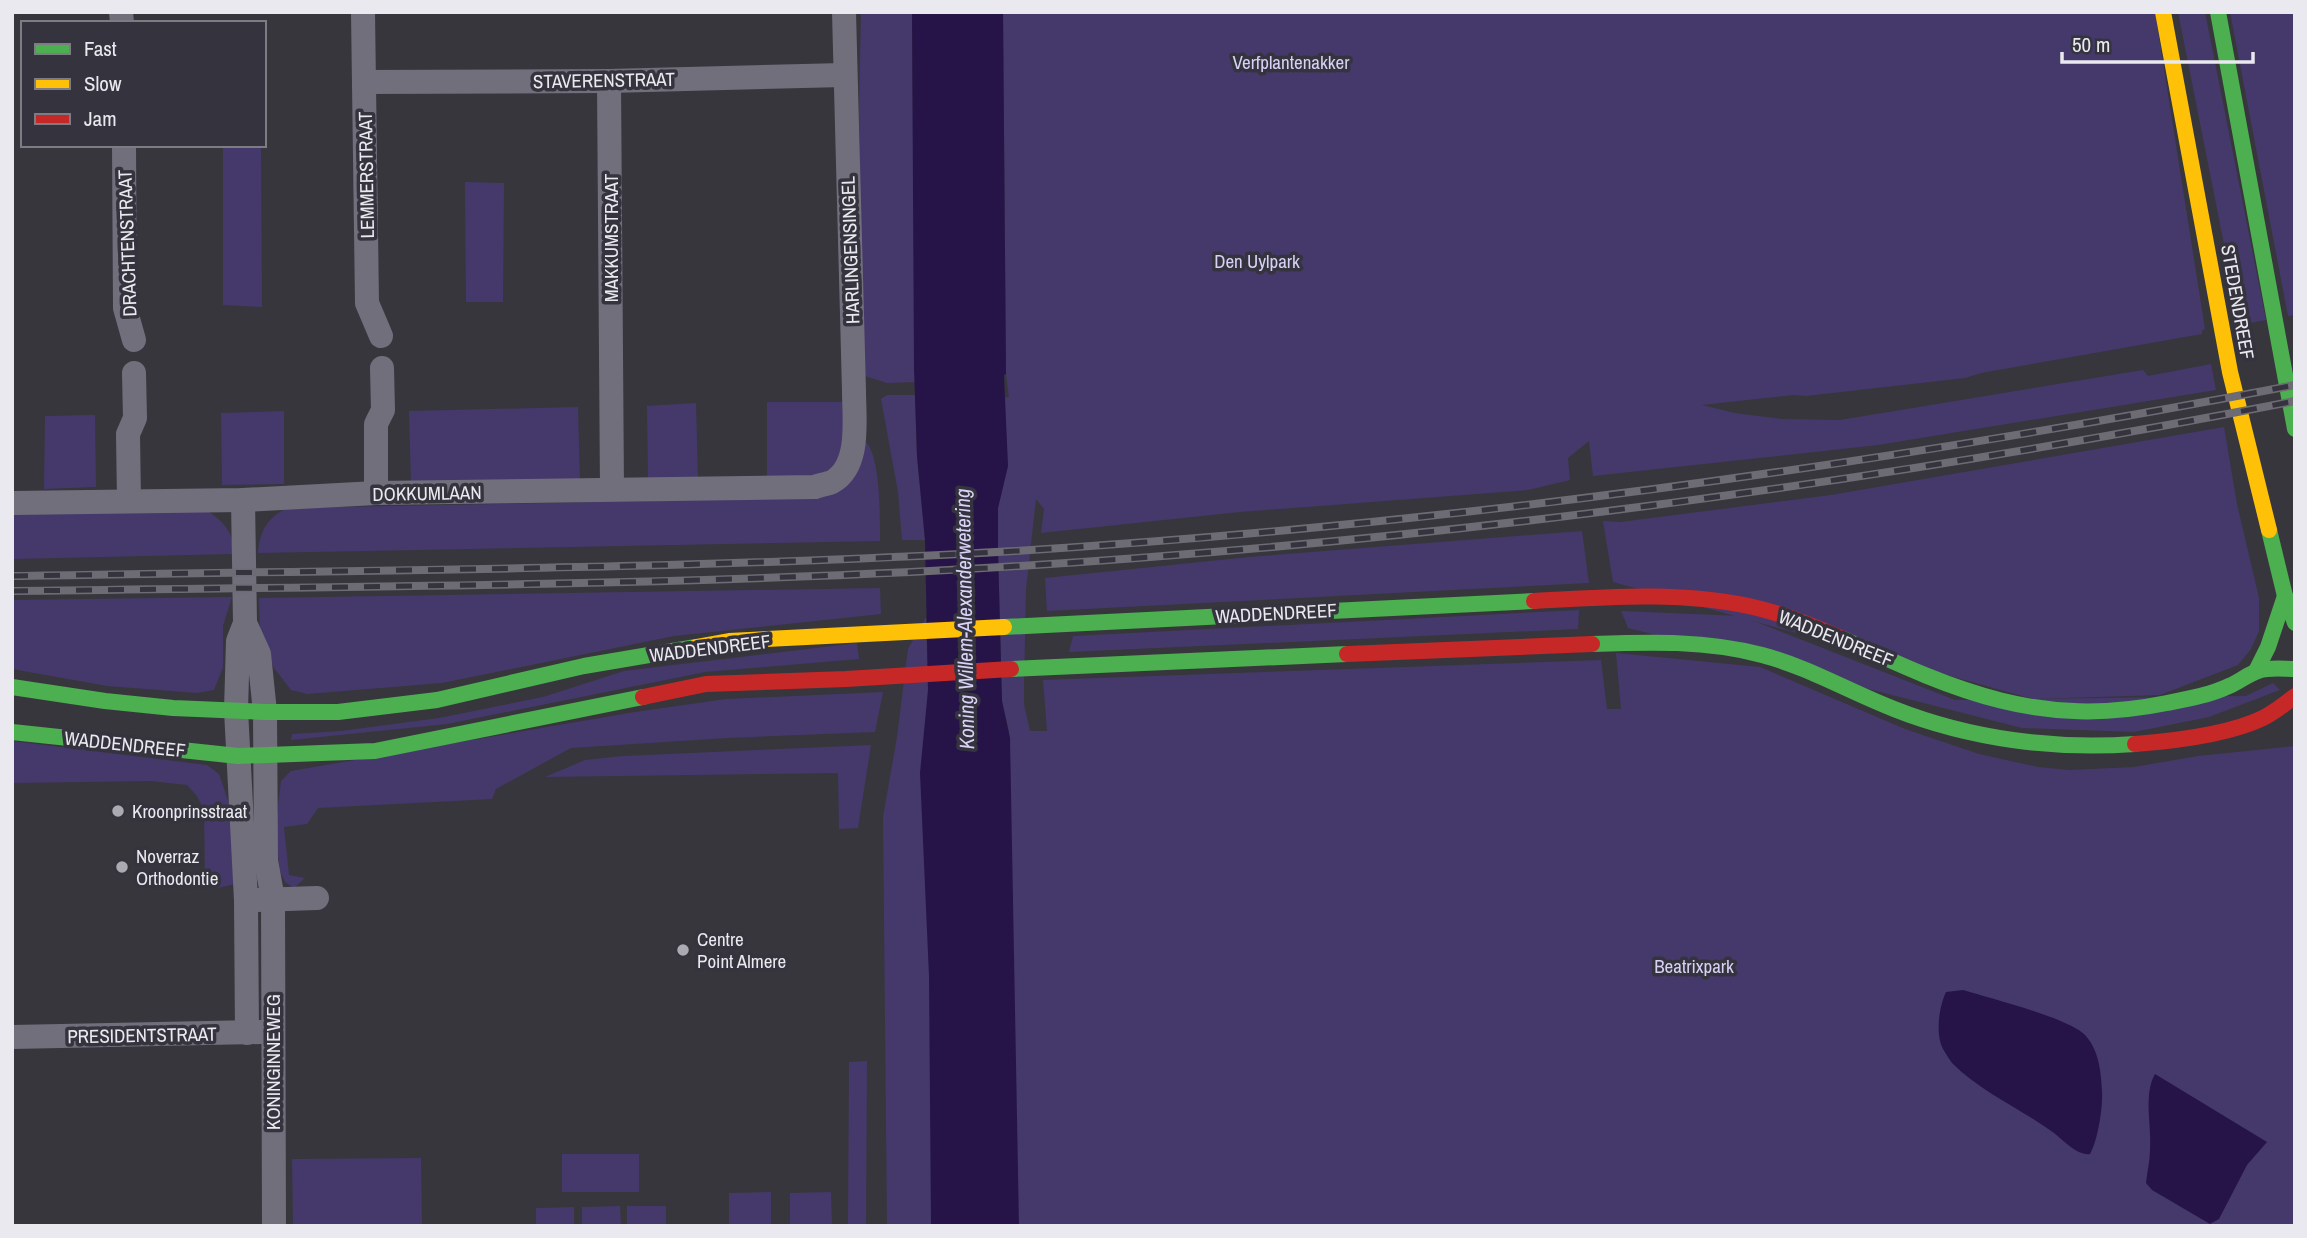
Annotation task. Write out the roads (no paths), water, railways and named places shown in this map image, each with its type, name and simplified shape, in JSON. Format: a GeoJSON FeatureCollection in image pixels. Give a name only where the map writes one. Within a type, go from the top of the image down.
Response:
{"type":"FeatureCollection","features":[{"type":"Feature","properties":{"kind":"main road","name":"STEDENDREEF"},"geometry":{"type":"LineString","coordinates":[[2163,12],[2230,372],[2285,596],[2295,623]]}},
{"type":"Feature","properties":{"kind":"main road","name":"STEDENDREEF"},"geometry":{"type":"LineString","coordinates":[[2218,12],[2242,130],[2295,429]]}},
{"type":"Feature","properties":{"kind":"main road"},"geometry":{"type":"LineString","coordinates":[[2256,671],[2268,647],[2285,596]]}},
{"type":"Feature","properties":{"kind":"main road","name":"WADDENDREEF"},"geometry":{"type":"LineString","coordinates":[[12,687],[173,708],[338,712],[437,700],[584,667],[729,641],[1564,599],[1668,597],[1725,601],[1778,613],[1827,631],[1950,688],[2006,704],[2031,708],[2121,711],[2222,690],[2256,671],[2295,669]]}},
{"type":"Feature","properties":{"kind":"main road","name":"WADDENDREEF"},"geometry":{"type":"LineString","coordinates":[[12,732],[238,756],[375,751],[706,684],[1639,642],[1686,642],[1735,647],[1801,668],[1863,697],[1937,723],[2007,739],[2055,745],[2145,745],[2239,726],[2273,713]]}},
{"type":"Feature","properties":{"kind":"main road"},"geometry":{"type":"LineString","coordinates":[[2273,713],[2295,696]]}},
{"type":"Feature","properties":{"kind":"main road"},"geometry":{"type":"LineString","coordinates":[[2273,713],[2295,716]]}},
{"type":"Feature","properties":{"kind":"street","name":"LEMMERSTRAAT"},"geometry":{"type":"LineString","coordinates":[[363,12],[367,303],[381,336]]}},
{"type":"Feature","properties":{"kind":"street","name":"HARLINGENSINGEL"},"geometry":{"type":"LineString","coordinates":[[834,481],[851,460],[853,441],[844,12]]}},
{"type":"Feature","properties":{"kind":"street","name":"STAVERENSTRAAT"},"geometry":{"type":"LineString","coordinates":[[364,82],[845,75]]}},
{"type":"Feature","properties":{"kind":"street","name":"MAKKUMSTRAAT"},"geometry":{"type":"LineString","coordinates":[[609,80],[612,489]]}},
{"type":"Feature","properties":{"kind":"street","name":"DRACHTENSTRAAT"},"geometry":{"type":"LineString","coordinates":[[124,147],[125,308],[134,340]]}},
{"type":"Feature","properties":{"kind":"street"},"geometry":{"type":"LineString","coordinates":[[376,493],[376,424],[383,410],[382,368]]}},
{"type":"Feature","properties":{"kind":"street"},"geometry":{"type":"LineString","coordinates":[[129,501],[128,435],[135,418],[134,373]]}},
{"type":"Feature","properties":{"kind":"street","name":"DOKKUMLAAN"},"geometry":{"type":"LineString","coordinates":[[12,503],[243,500],[376,493],[815,487],[834,481]]}},
{"type":"Feature","properties":{"kind":"street"},"geometry":{"type":"LineString","coordinates":[[238,756],[238,641],[244,623],[243,500]]}},
{"type":"Feature","properties":{"kind":"street"},"geometry":{"type":"LineString","coordinates":[[244,623],[258,654],[265,712],[264,755]]}},
{"type":"Feature","properties":{"kind":"street","name":"KONINGINNEWEG"},"geometry":{"type":"LineString","coordinates":[[264,755],[266,861],[274,899],[274,1226]]}},
{"type":"Feature","properties":{"kind":"street","name":"KONINGINNEWEG"},"geometry":{"type":"LineString","coordinates":[[238,756],[246,900],[247,1032]]}},
{"type":"Feature","properties":{"kind":"street"},"geometry":{"type":"LineString","coordinates":[[246,900],[317,898]]}},
{"type":"Feature","properties":{"kind":"street","name":"PRESIDENTSTRAAT"},"geometry":{"type":"LineString","coordinates":[[12,1037],[272,1031]]}},
{"type":"Feature","properties":{"kind":"water","name":"Koning Willem-Alexanderwetering"},"geometry":{"type":"Polygon","coordinates":[[[912,12],[1003,12],[1004,375],[1008,466],[998,508],[998,551],[1002,701],[1010,738],[1019,1226],[931,1226],[929,976],[920,773],[928,690],[925,540],[917,456],[914,369],[912,12]]]}},
{"type":"Feature","properties":{"kind":"water"},"geometry":{"type":"Polygon","coordinates":[[[1963,990],[2063,1022],[2090,1041],[2101,1076],[2102,1098],[2098,1132],[2090,1154],[2081,1153],[2071,1147],[2041,1124],[1988,1092],[1952,1063],[1941,1043],[1941,1005],[1946,992],[1963,990]]]}},
{"type":"Feature","properties":{"kind":"water"},"geometry":{"type":"Polygon","coordinates":[[[2155,1074],[2267,1142],[2247,1165],[2219,1219],[2210,1224],[2152,1190],[2146,1183],[2150,1154],[2149,1091],[2155,1074]]]}},
{"type":"Feature","properties":{"kind":"railway"},"geometry":{"type":"LineString","coordinates":[[12,576],[764,562],[1015,551],[1176,540],[1658,489],[1977,441],[2295,385]]}},
{"type":"Feature","properties":{"kind":"railway"},"geometry":{"type":"LineString","coordinates":[[12,591],[799,577],[1085,562],[1259,548],[1433,531],[1779,488],[1951,462],[2295,401]]}},
{"type":"Feature","properties":{"kind":"place","name":"Kroonprinsstraat"},"geometry":{"type":"Point","coordinates":[118,811]}},
{"type":"Feature","properties":{"kind":"place","name":"Noverraz Orthodontie"},"geometry":{"type":"Point","coordinates":[122,867]}},
{"type":"Feature","properties":{"kind":"place","name":"Centre Point Almere"},"geometry":{"type":"Point","coordinates":[683,950]}},
{"type":"Feature","properties":{"kind":"park label","name":"Verfplantenakker"},"geometry":{"type":"Point","coordinates":[1291,62]}},
{"type":"Feature","properties":{"kind":"park label","name":"Den Uylpark"},"geometry":{"type":"Point","coordinates":[1257,261]}},
{"type":"Feature","properties":{"kind":"park label","name":"Beatrixpark"},"geometry":{"type":"Point","coordinates":[1694,966]}}]}
